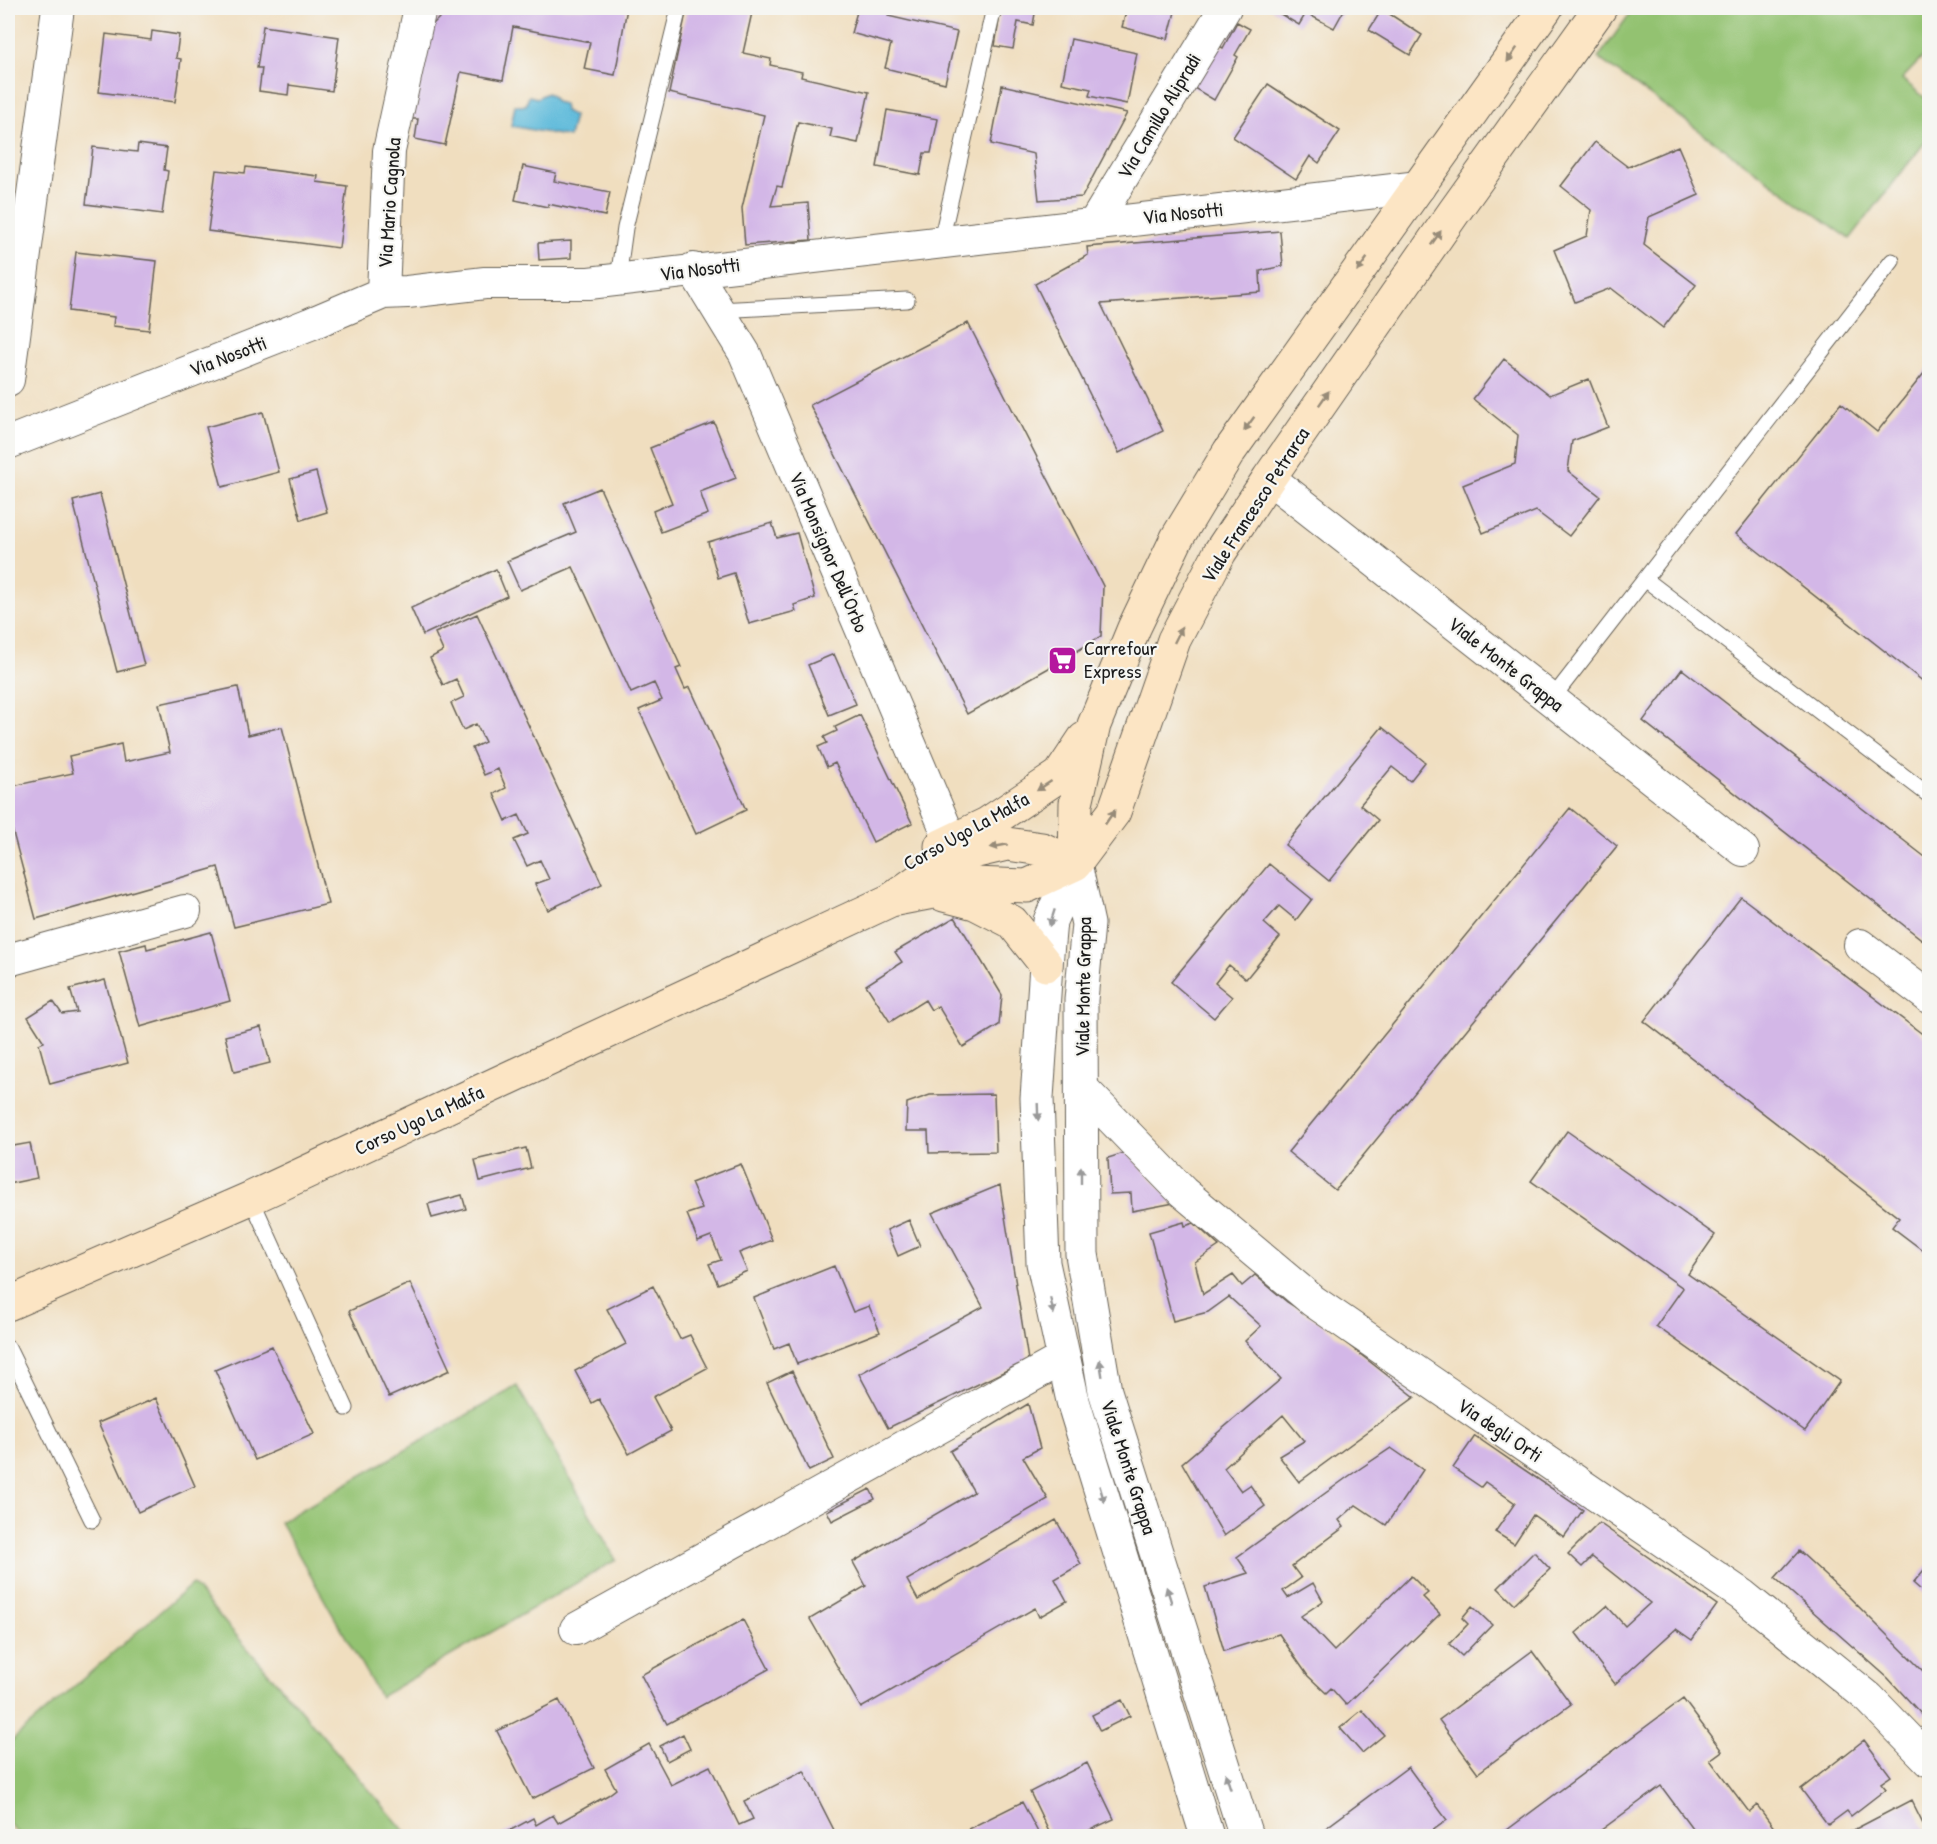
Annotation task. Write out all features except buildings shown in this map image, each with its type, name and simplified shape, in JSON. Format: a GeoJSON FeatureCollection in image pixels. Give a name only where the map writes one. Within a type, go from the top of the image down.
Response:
{"type":"FeatureCollection","features":[{"type":"Feature","properties":{"kind":"main road"},"geometry":{"type":"LineString","coordinates":[[1075,864],[1076,803],[1094,725],[1134,628],[1177,538],[1229,452],[1546,8]]}},
{"type":"Feature","properties":{"kind":"main road","name":"Viale Francesco Petrarca"},"geometry":{"type":"LineString","coordinates":[[1075,864],[1114,812],[1174,640],[1220,552],[1269,478],[1600,8]]}},
{"type":"Feature","properties":{"kind":"main road","name":"Corso Ugo La Malfa"},"geometry":{"type":"LineString","coordinates":[[828,928],[859,895],[910,861],[987,824],[1060,776],[1094,725]]}},
{"type":"Feature","properties":{"kind":"main road","name":"Corso Ugo La Malfa"},"geometry":{"type":"LineString","coordinates":[[8,1304],[251,1198],[891,900],[943,862],[1007,844],[1042,849],[1075,864]]}},
{"type":"Feature","properties":{"kind":"main road","name":"Corso Ugo La Malfa"},"geometry":{"type":"LineString","coordinates":[[891,900],[975,884],[1027,886],[1075,864]]}},
{"type":"Feature","properties":{"kind":"main road","name":"Corso Ugo La Malfa"},"geometry":{"type":"LineString","coordinates":[[936,893],[975,903],[1012,922],[1046,965]]}},
{"type":"Feature","properties":{"kind":"street"},"geometry":{"type":"LineString","coordinates":[[8,380],[58,8]]}},
{"type":"Feature","properties":{"kind":"street","name":"Via Mario Cagnola"},"geometry":{"type":"LineString","coordinates":[[383,293],[389,151],[420,8]]}},
{"type":"Feature","properties":{"kind":"street","name":"Via Camillo Alipradi"},"geometry":{"type":"LineString","coordinates":[[1094,224],[1225,8]]}},
{"type":"Feature","properties":{"kind":"street","name":"Via Nosotti"},"geometry":{"type":"LineString","coordinates":[[8,443],[383,293],[485,283],[589,283],[693,269],[1419,186]]}},
{"type":"Feature","properties":{"kind":"street","name":"Via Monsignor Dell'Orbo"},"geometry":{"type":"LineString","coordinates":[[693,269],[745,354],[951,841]]}},
{"type":"Feature","properties":{"kind":"street","name":"Viale Monte Grappa"},"geometry":{"type":"LineString","coordinates":[[1269,478],[1743,850]]}},
{"type":"Feature","properties":{"kind":"street","name":"Viale Monte Grappa"},"geometry":{"type":"LineString","coordinates":[[1075,864],[1050,921],[1046,965],[1037,1098],[1043,1263],[1073,1401],[1206,1836]]}},
{"type":"Feature","properties":{"kind":"street","name":"Viale Monte Grappa"},"geometry":{"type":"LineString","coordinates":[[1075,864],[1088,924],[1081,1000],[1082,1254],[1105,1391],[1246,1836]]}},
{"type":"Feature","properties":{"kind":"street"},"geometry":{"type":"LineString","coordinates":[[8,960],[185,911]]}},
{"type":"Feature","properties":{"kind":"street"},"geometry":{"type":"LineString","coordinates":[[1860,945],[1929,998]]}},
{"type":"Feature","properties":{"kind":"street","name":"Via degli Orti"},"geometry":{"type":"LineString","coordinates":[[1081,1087],[1184,1192],[1313,1301],[1742,1595],[1869,1698],[1929,1761]]}},
{"type":"Feature","properties":{"kind":"street"},"geometry":{"type":"LineString","coordinates":[[576,1629],[1064,1358]]}},
{"type":"Feature","properties":{"kind":"lane"},"geometry":{"type":"LineString","coordinates":[[618,279],[625,228],[679,8]]}},
{"type":"Feature","properties":{"kind":"lane"},"geometry":{"type":"LineString","coordinates":[[941,241],[994,8]]}},
{"type":"Feature","properties":{"kind":"lane"},"geometry":{"type":"LineString","coordinates":[[1551,700],[1892,261]]}},
{"type":"Feature","properties":{"kind":"lane"},"geometry":{"type":"LineString","coordinates":[[718,310],[907,300]]}},
{"type":"Feature","properties":{"kind":"lane"},"geometry":{"type":"LineString","coordinates":[[1645,579],[1929,796]]}},
{"type":"Feature","properties":{"kind":"lane"},"geometry":{"type":"LineString","coordinates":[[251,1198],[346,1408]]}},
{"type":"Feature","properties":{"kind":"lane"},"geometry":{"type":"LineString","coordinates":[[8,1348],[92,1520]]}},
{"type":"Feature","properties":{"kind":"green space"},"geometry":{"type":"Polygon","coordinates":[[[1634,8],[1929,8],[1929,51],[1902,79],[1929,101],[1929,137],[1850,239],[1598,58],[1634,8]]]}},
{"type":"Feature","properties":{"kind":"green space"},"geometry":{"type":"Polygon","coordinates":[[[517,1386],[616,1560],[380,1697],[280,1522],[517,1386]]]}},
{"type":"Feature","properties":{"kind":"green space"},"geometry":{"type":"Polygon","coordinates":[[[192,1584],[409,1836],[20,1836],[8,1822],[8,1744],[192,1584]]]}},
{"type":"Feature","properties":{"kind":"water"},"geometry":{"type":"Polygon","coordinates":[[[547,93],[556,102],[564,104],[565,111],[574,116],[569,137],[511,126],[515,105],[526,105],[529,96],[537,98],[547,93]]]}},
{"type":"Feature","properties":{"kind":"place","name":"Carrefour Express"},"geometry":{"type":"Point","coordinates":[1063,660]}}]}
